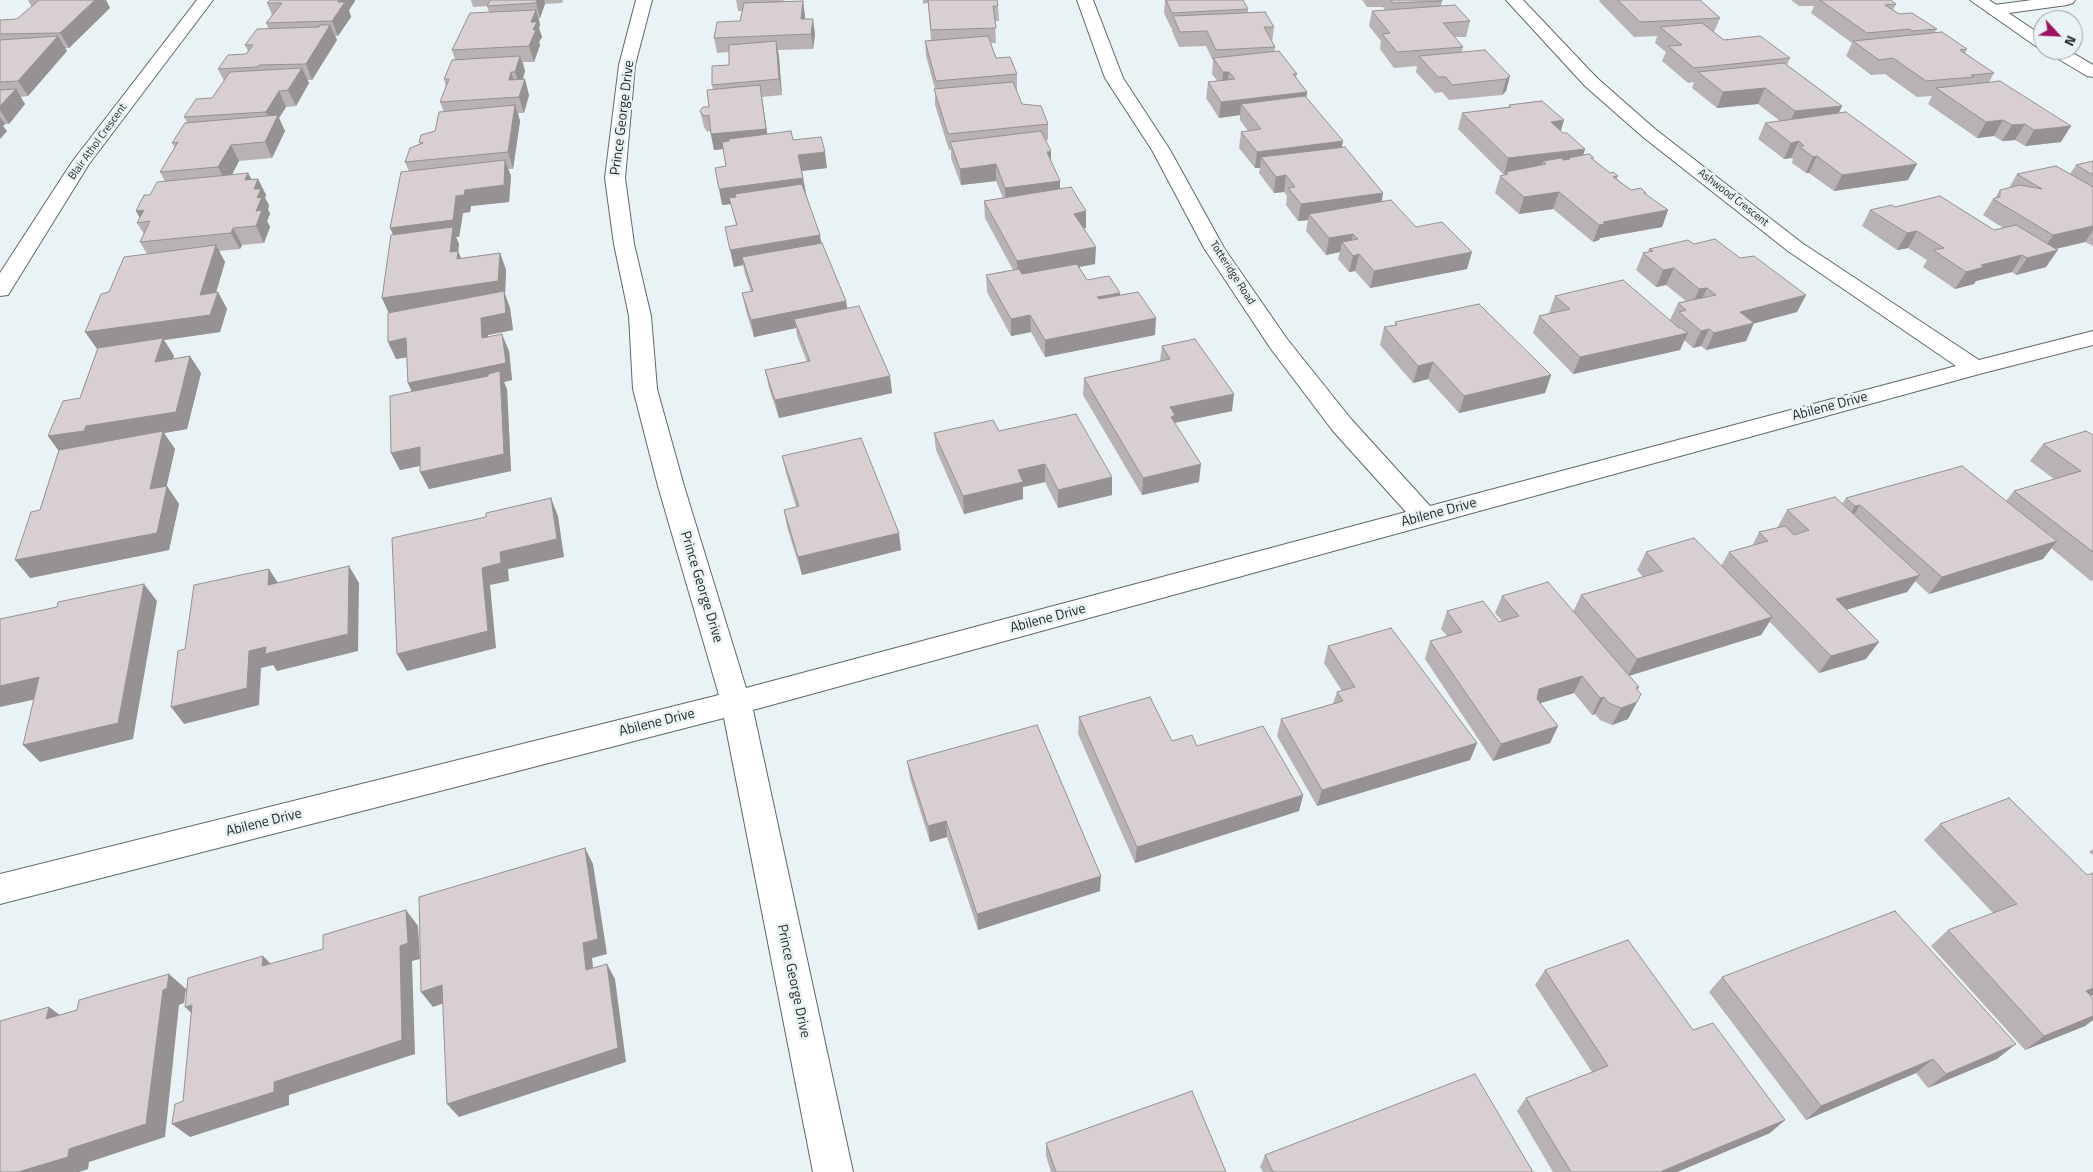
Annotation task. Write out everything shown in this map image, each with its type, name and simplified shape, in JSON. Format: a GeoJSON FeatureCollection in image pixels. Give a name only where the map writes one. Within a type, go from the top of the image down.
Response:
{"type":"FeatureCollection","features":[{"type":"Feature","properties":{"kind":"street","name":"Blair Athol Crescent"},"geometry":{"type":"LineString","coordinates":[[0,290],[81,162],[205,0]]}},
{"type":"Feature","properties":{"kind":"street","name":"Prince George Drive"},"geometry":{"type":"LineString","coordinates":[[644,0],[627,65],[615,178],[624,244],[640,316],[645,389],[671,486],[736,703],[832,1172]]}},
{"type":"Feature","properties":{"kind":"street","name":"Totteridge Road"},"geometry":{"type":"LineString","coordinates":[[1085,0],[1114,78],[1161,150],[1214,248],[1279,344],[1342,425],[1425,516]]}},
{"type":"Feature","properties":{"kind":"street","name":"Ashwood Crescent"},"geometry":{"type":"LineString","coordinates":[[1514,0],[1592,82],[1649,133],[1795,247],[1975,368]]}},
{"type":"Feature","properties":{"kind":"street"},"geometry":{"type":"LineString","coordinates":[[1978,0],[2033,35]]}},
{"type":"Feature","properties":{"kind":"street"},"geometry":{"type":"LineString","coordinates":[[1994,10],[2067,0]]}},
{"type":"Feature","properties":{"kind":"street"},"geometry":{"type":"LineString","coordinates":[[2073,60],[2093,72]]}},
{"type":"Feature","properties":{"kind":"street","name":"Abilene Drive"},"geometry":{"type":"LineString","coordinates":[[0,889],[736,703],[1975,368],[2093,338]]}},
{"type":"Feature","properties":{"kind":"building"},"geometry":{"type":"Polygon","coordinates":[[[39,0],[95,0],[60,33],[0,34],[0,20],[17,19],[39,0]]]}},
{"type":"Feature","properties":{"kind":"building"},"geometry":{"type":"Polygon","coordinates":[[[270,0],[339,0],[338,2],[345,2],[332,21],[266,23],[282,3],[267,3],[270,0]]]}},
{"type":"Feature","properties":{"kind":"building"},"geometry":{"type":"Polygon","coordinates":[[[490,0],[537,0],[536,3],[487,6],[490,0]]]}},
{"type":"Feature","properties":{"kind":"building"},"geometry":{"type":"Polygon","coordinates":[[[928,0],[997,0],[998,6],[993,6],[996,28],[931,30],[928,0]]]}},
{"type":"Feature","properties":{"kind":"building"},"geometry":{"type":"Polygon","coordinates":[[[1166,0],[1243,0],[1248,9],[1172,13],[1166,0]]]}},
{"type":"Feature","properties":{"kind":"building"},"geometry":{"type":"Polygon","coordinates":[[[1391,0],[1442,0],[1442,1],[1393,3],[1391,0]]]}},
{"type":"Feature","properties":{"kind":"building"},"geometry":{"type":"Polygon","coordinates":[[[1618,0],[1700,0],[1720,18],[1640,22],[1618,0]]]}},
{"type":"Feature","properties":{"kind":"building"},"geometry":{"type":"Polygon","coordinates":[[[1820,0],[1891,0],[1896,4],[1885,5],[1899,14],[1912,13],[1937,29],[1912,31],[1910,29],[1867,33],[1820,0]]]}},
{"type":"Feature","properties":{"kind":"building"},"geometry":{"type":"Polygon","coordinates":[[[803,1],[801,19],[813,19],[811,34],[714,38],[717,22],[740,21],[744,3],[803,1]]]}},
{"type":"Feature","properties":{"kind":"building"},"geometry":{"type":"Polygon","coordinates":[[[1455,5],[1470,21],[1443,23],[1463,47],[1397,52],[1382,34],[1390,33],[1372,11],[1455,5]]]}},
{"type":"Feature","properties":{"kind":"building"},"geometry":{"type":"Polygon","coordinates":[[[536,10],[531,22],[537,22],[533,30],[536,30],[529,46],[452,50],[470,13],[536,10]]]}},
{"type":"Feature","properties":{"kind":"building"},"geometry":{"type":"Polygon","coordinates":[[[1265,12],[1274,27],[1264,27],[1275,47],[1216,50],[1207,31],[1180,32],[1173,16],[1265,12]]]}},
{"type":"Feature","properties":{"kind":"building"},"geometry":{"type":"Polygon","coordinates":[[[1702,23],[1724,40],[1760,36],[1790,58],[1694,68],[1668,46],[1682,45],[1660,27],[1702,23]]]}},
{"type":"Feature","properties":{"kind":"building"},"geometry":{"type":"Polygon","coordinates":[[[320,25],[330,25],[306,64],[259,65],[257,67],[218,69],[228,55],[246,54],[253,45],[245,45],[257,29],[319,27],[320,25]]]}},
{"type":"Feature","properties":{"kind":"building"},"geometry":{"type":"Polygon","coordinates":[[[1942,32],[1967,49],[1960,50],[1994,73],[1971,75],[1974,77],[1926,81],[1893,58],[1879,60],[1853,41],[1942,32]]]}},
{"type":"Feature","properties":{"kind":"building"},"geometry":{"type":"Polygon","coordinates":[[[58,36],[18,81],[0,82],[0,40],[58,36]]]}},
{"type":"Feature","properties":{"kind":"building"},"geometry":{"type":"Polygon","coordinates":[[[988,36],[996,58],[1010,57],[1017,74],[936,81],[925,41],[988,36]]]}},
{"type":"Feature","properties":{"kind":"building"},"geometry":{"type":"Polygon","coordinates":[[[776,41],[779,79],[712,85],[712,66],[729,65],[729,45],[776,41]]]}},
{"type":"Feature","properties":{"kind":"building"},"geometry":{"type":"Polygon","coordinates":[[[1485,50],[1510,76],[1506,79],[1452,85],[1446,77],[1438,77],[1419,56],[1485,50]]]}},
{"type":"Feature","properties":{"kind":"building"},"geometry":{"type":"Polygon","coordinates":[[[1279,51],[1297,74],[1293,74],[1307,92],[1221,102],[1208,82],[1235,79],[1229,72],[1223,72],[1213,58],[1279,51]]]}},
{"type":"Feature","properties":{"kind":"building"},"geometry":{"type":"Polygon","coordinates":[[[520,56],[515,72],[511,72],[509,80],[525,79],[519,97],[440,102],[449,79],[444,79],[452,60],[520,56]]]}},
{"type":"Feature","properties":{"kind":"building"},"geometry":{"type":"Polygon","coordinates":[[[1784,63],[1842,106],[1795,111],[1765,88],[1723,92],[1698,72],[1784,63]]]}},
{"type":"Feature","properties":{"kind":"building"},"geometry":{"type":"Polygon","coordinates":[[[302,68],[288,90],[279,91],[266,112],[184,117],[196,99],[212,98],[230,72],[302,68]]]}},
{"type":"Feature","properties":{"kind":"building"},"geometry":{"type":"Polygon","coordinates":[[[2000,81],[2071,126],[2034,130],[2025,124],[2012,125],[2003,120],[1986,122],[1936,88],[2000,81]]]}},
{"type":"Feature","properties":{"kind":"building"},"geometry":{"type":"Polygon","coordinates":[[[1013,82],[1022,104],[1041,106],[1048,124],[948,134],[934,89],[1013,82]]]}},
{"type":"Feature","properties":{"kind":"building"},"geometry":{"type":"Polygon","coordinates":[[[760,85],[766,129],[711,134],[709,115],[704,116],[700,111],[703,107],[709,107],[707,90],[760,85]]]}},
{"type":"Feature","properties":{"kind":"building"},"geometry":{"type":"Polygon","coordinates":[[[16,89],[0,106],[0,90],[16,89]]]}},
{"type":"Feature","properties":{"kind":"building"},"geometry":{"type":"Polygon","coordinates":[[[1305,96],[1343,141],[1257,152],[1241,132],[1261,129],[1241,104],[1305,96]]]}},
{"type":"Feature","properties":{"kind":"building"},"geometry":{"type":"Polygon","coordinates":[[[1542,101],[1564,120],[1551,122],[1585,149],[1508,158],[1462,113],[1511,107],[1509,105],[1542,101]]]}},
{"type":"Feature","properties":{"kind":"building"},"geometry":{"type":"Polygon","coordinates":[[[515,105],[508,152],[405,162],[410,148],[423,143],[419,142],[421,135],[435,131],[439,112],[515,105]]]}},
{"type":"Feature","properties":{"kind":"building"},"geometry":{"type":"Polygon","coordinates":[[[1846,112],[1917,164],[1842,175],[1817,156],[1813,157],[1799,146],[1804,146],[1799,141],[1791,143],[1765,123],[1846,112]]]}},
{"type":"Feature","properties":{"kind":"building"},"geometry":{"type":"Polygon","coordinates":[[[278,115],[265,142],[231,145],[218,167],[160,172],[178,142],[172,143],[185,123],[278,115]]]}},
{"type":"Feature","properties":{"kind":"building"},"geometry":{"type":"Polygon","coordinates":[[[791,131],[793,140],[821,137],[825,152],[798,155],[803,178],[719,189],[715,168],[726,166],[722,142],[729,141],[729,139],[791,131]]]}},
{"type":"Feature","properties":{"kind":"building"},"geometry":{"type":"Polygon","coordinates":[[[1041,131],[1051,151],[1047,152],[1060,181],[1005,188],[996,164],[960,169],[950,142],[1041,131]]]}},
{"type":"Feature","properties":{"kind":"building"},"geometry":{"type":"Polygon","coordinates":[[[1345,147],[1383,193],[1301,204],[1288,188],[1295,187],[1286,175],[1276,177],[1261,157],[1345,147]]]}},
{"type":"Feature","properties":{"kind":"building"},"geometry":{"type":"Polygon","coordinates":[[[1589,154],[1594,158],[1591,158],[1610,173],[1613,172],[1618,176],[1613,177],[1631,190],[1641,188],[1646,193],[1644,193],[1668,210],[1603,222],[1605,224],[1599,225],[1559,192],[1524,197],[1500,176],[1508,174],[1506,172],[1546,164],[1543,161],[1561,158],[1564,160],[1589,154]]]}},
{"type":"Feature","properties":{"kind":"building"},"geometry":{"type":"Polygon","coordinates":[[[505,160],[504,185],[465,190],[464,195],[456,196],[453,220],[390,228],[401,172],[505,160]]]}},
{"type":"Feature","properties":{"kind":"building"},"geometry":{"type":"Polygon","coordinates":[[[2093,161],[2093,175],[2076,165],[2093,161]]]}},
{"type":"Feature","properties":{"kind":"building"},"geometry":{"type":"Polygon","coordinates":[[[2056,166],[2093,187],[2093,226],[2053,235],[1993,199],[2000,197],[2000,190],[2020,185],[2042,189],[2017,174],[2056,166]]]}},
{"type":"Feature","properties":{"kind":"building"},"geometry":{"type":"Polygon","coordinates":[[[248,173],[245,180],[258,179],[254,189],[261,189],[257,198],[262,197],[256,211],[262,210],[256,226],[233,228],[231,233],[140,242],[150,221],[137,223],[144,210],[136,211],[144,195],[150,195],[157,182],[248,173]]]}},
{"type":"Feature","properties":{"kind":"building"},"geometry":{"type":"Polygon","coordinates":[[[802,184],[820,235],[730,250],[725,227],[737,225],[729,198],[736,197],[735,194],[802,184]]]}},
{"type":"Feature","properties":{"kind":"building"},"geometry":{"type":"Polygon","coordinates":[[[1071,187],[1086,211],[1074,214],[1096,247],[1017,261],[984,201],[1071,187]]]}},
{"type":"Feature","properties":{"kind":"building"},"geometry":{"type":"Polygon","coordinates":[[[1940,196],[1994,230],[2016,225],[2058,250],[2027,258],[2022,255],[1981,265],[1984,267],[1966,272],[1933,250],[1944,248],[1917,231],[1907,233],[1870,210],[1892,205],[1895,207],[1940,196]]]}},
{"type":"Feature","properties":{"kind":"building"},"geometry":{"type":"Polygon","coordinates":[[[1391,200],[1416,227],[1442,222],[1472,252],[1374,271],[1359,254],[1353,256],[1342,242],[1358,239],[1353,234],[1329,238],[1309,214],[1391,200]]]}},
{"type":"Feature","properties":{"kind":"building"},"geometry":{"type":"Polygon","coordinates":[[[453,227],[450,252],[458,251],[457,259],[500,253],[498,281],[382,298],[391,235],[453,227]]]}},
{"type":"Feature","properties":{"kind":"building"},"geometry":{"type":"Polygon","coordinates":[[[1715,239],[1740,258],[1754,256],[1806,295],[1740,312],[1754,323],[1714,333],[1709,329],[1701,331],[1679,312],[1686,310],[1678,303],[1716,295],[1707,288],[1699,289],[1674,268],[1663,270],[1643,253],[1653,251],[1649,249],[1688,240],[1694,244],[1715,239]]]}},
{"type":"Feature","properties":{"kind":"building"},"geometry":{"type":"Polygon","coordinates":[[[822,243],[846,301],[751,320],[742,293],[753,291],[742,257],[822,243]]]}},
{"type":"Feature","properties":{"kind":"building"},"geometry":{"type":"Polygon","coordinates":[[[216,245],[200,295],[218,292],[210,315],[85,332],[101,294],[109,292],[124,257],[216,245]]]}},
{"type":"Feature","properties":{"kind":"building"},"geometry":{"type":"Polygon","coordinates":[[[1077,264],[1087,280],[1109,276],[1120,293],[1097,297],[1099,299],[1138,292],[1156,318],[1045,340],[1030,315],[1011,319],[986,275],[1019,269],[1022,274],[1077,264]]]}},
{"type":"Feature","properties":{"kind":"building"},"geometry":{"type":"Polygon","coordinates":[[[1623,280],[1679,328],[1688,333],[1580,357],[1539,316],[1570,309],[1555,296],[1623,280]]]}},
{"type":"Feature","properties":{"kind":"building"},"geometry":{"type":"Polygon","coordinates":[[[504,291],[506,313],[481,318],[482,338],[502,334],[506,363],[408,383],[406,338],[388,342],[388,313],[504,291]]]}},
{"type":"Feature","properties":{"kind":"building"},"geometry":{"type":"Polygon","coordinates":[[[1479,304],[1551,375],[1464,396],[1433,362],[1418,366],[1384,327],[1397,325],[1395,322],[1479,304]]]}},
{"type":"Feature","properties":{"kind":"building"},"geometry":{"type":"Polygon","coordinates":[[[859,306],[890,376],[775,400],[765,370],[810,361],[794,319],[859,306]]]}},
{"type":"Feature","properties":{"kind":"building"},"geometry":{"type":"Polygon","coordinates":[[[163,338],[155,362],[190,356],[176,412],[86,426],[84,431],[48,436],[63,401],[80,398],[98,348],[163,338]]]}},
{"type":"Feature","properties":{"kind":"building"},"geometry":{"type":"Polygon","coordinates":[[[1195,339],[1234,394],[1170,407],[1175,415],[1171,417],[1201,464],[1143,478],[1084,378],[1170,359],[1162,346],[1195,339]]]}},
{"type":"Feature","properties":{"kind":"building"},"geometry":{"type":"Polygon","coordinates":[[[500,371],[504,454],[420,472],[420,447],[391,453],[390,396],[488,376],[488,374],[500,371]]]}},
{"type":"Feature","properties":{"kind":"building"},"geometry":{"type":"Polygon","coordinates":[[[1076,414],[1112,477],[1058,490],[1045,464],[1018,470],[1023,482],[963,496],[934,433],[993,420],[999,431],[1076,414]]]}},
{"type":"Feature","properties":{"kind":"building"},"geometry":{"type":"Polygon","coordinates":[[[163,431],[150,489],[167,486],[157,533],[15,560],[31,512],[40,510],[59,450],[163,431]]]}},
{"type":"Feature","properties":{"kind":"building"},"geometry":{"type":"Polygon","coordinates":[[[2086,431],[2093,435],[2093,552],[2014,491],[2081,471],[2043,444],[2086,431]]]}},
{"type":"Feature","properties":{"kind":"building"},"geometry":{"type":"Polygon","coordinates":[[[861,438],[899,533],[798,557],[784,510],[799,506],[782,456],[861,438]]]}},
{"type":"Feature","properties":{"kind":"building"},"geometry":{"type":"Polygon","coordinates":[[[1962,466],[2057,541],[1942,577],[1860,505],[1855,506],[1846,498],[1962,466]]]}},
{"type":"Feature","properties":{"kind":"building"},"geometry":{"type":"Polygon","coordinates":[[[1835,497],[1920,575],[1836,599],[1879,642],[1831,656],[1729,552],[1768,541],[1759,532],[1785,526],[1794,535],[1809,530],[1787,510],[1835,497]]]}},
{"type":"Feature","properties":{"kind":"building"},"geometry":{"type":"Polygon","coordinates":[[[551,498],[557,539],[500,552],[501,563],[482,568],[488,631],[397,654],[392,538],[486,517],[486,513],[551,498]]]}},
{"type":"Feature","properties":{"kind":"building"},"geometry":{"type":"Polygon","coordinates":[[[1694,538],[1772,617],[1637,659],[1581,595],[1663,571],[1646,552],[1694,538]]]}},
{"type":"Feature","properties":{"kind":"building"},"geometry":{"type":"Polygon","coordinates":[[[349,566],[348,634],[265,654],[266,647],[249,651],[247,688],[171,707],[178,651],[185,649],[194,585],[269,569],[268,585],[349,566]]]}},
{"type":"Feature","properties":{"kind":"building"},"geometry":{"type":"Polygon","coordinates":[[[1548,582],[1639,687],[1636,688],[1641,694],[1637,702],[1621,708],[1609,703],[1604,697],[1600,698],[1582,676],[1539,689],[1537,699],[1558,726],[1501,744],[1430,641],[1462,632],[1447,611],[1483,601],[1499,622],[1519,616],[1502,596],[1548,582]]]}},
{"type":"Feature","properties":{"kind":"building"},"geometry":{"type":"Polygon","coordinates":[[[144,584],[118,723],[23,745],[39,677],[0,686],[0,619],[57,607],[58,602],[144,584]]]}},
{"type":"Feature","properties":{"kind":"building"},"geometry":{"type":"Polygon","coordinates":[[[1391,628],[1477,743],[1322,790],[1281,719],[1343,701],[1337,692],[1355,687],[1328,646],[1391,628]]]}},
{"type":"Feature","properties":{"kind":"building"},"geometry":{"type":"Polygon","coordinates":[[[1150,697],[1172,741],[1192,735],[1197,746],[1263,726],[1303,795],[1137,847],[1079,717],[1150,697]]]}},
{"type":"Feature","properties":{"kind":"building"},"geometry":{"type":"Polygon","coordinates":[[[1037,725],[1101,876],[977,914],[946,821],[928,826],[907,761],[1037,725]]]}},
{"type":"Feature","properties":{"kind":"building"},"geometry":{"type":"Polygon","coordinates":[[[2009,798],[2087,875],[2093,873],[2093,988],[2086,991],[2093,998],[2093,1016],[2044,1036],[1948,930],[2017,904],[1940,824],[2009,798]]]}},
{"type":"Feature","properties":{"kind":"building"},"geometry":{"type":"Polygon","coordinates":[[[585,848],[598,939],[583,943],[586,970],[607,964],[618,1048],[447,1104],[442,985],[421,992],[419,897],[585,848]]]}},
{"type":"Feature","properties":{"kind":"building"},"geometry":{"type":"Polygon","coordinates":[[[406,910],[408,943],[400,946],[402,1040],[274,1082],[274,1092],[172,1124],[175,1104],[183,1101],[192,1005],[185,1007],[188,978],[263,956],[262,966],[323,949],[323,935],[406,910]]]}},
{"type":"Feature","properties":{"kind":"building"},"geometry":{"type":"Polygon","coordinates":[[[1895,911],[2016,1044],[1946,1074],[1933,1059],[1821,1106],[1722,977],[1895,911]]]}},
{"type":"Feature","properties":{"kind":"building"},"geometry":{"type":"Polygon","coordinates":[[[1628,940],[1693,1030],[1713,1023],[1785,1120],[1663,1172],[1571,1172],[1526,1098],[1608,1066],[1545,970],[1628,940]]]}},
{"type":"Feature","properties":{"kind":"building"},"geometry":{"type":"Polygon","coordinates":[[[169,974],[167,988],[163,990],[146,1124],[69,1149],[68,1157],[18,1172],[0,1172],[0,1021],[49,1007],[46,1019],[77,1010],[79,1000],[169,974]]]}},
{"type":"Feature","properties":{"kind":"building"},"geometry":{"type":"Polygon","coordinates":[[[1475,1074],[1533,1172],[1273,1172],[1265,1155],[1475,1074]]]}},
{"type":"Feature","properties":{"kind":"building"},"geometry":{"type":"Polygon","coordinates":[[[1192,1091],[1226,1172],[1056,1172],[1046,1143],[1192,1091]]]}}]}
